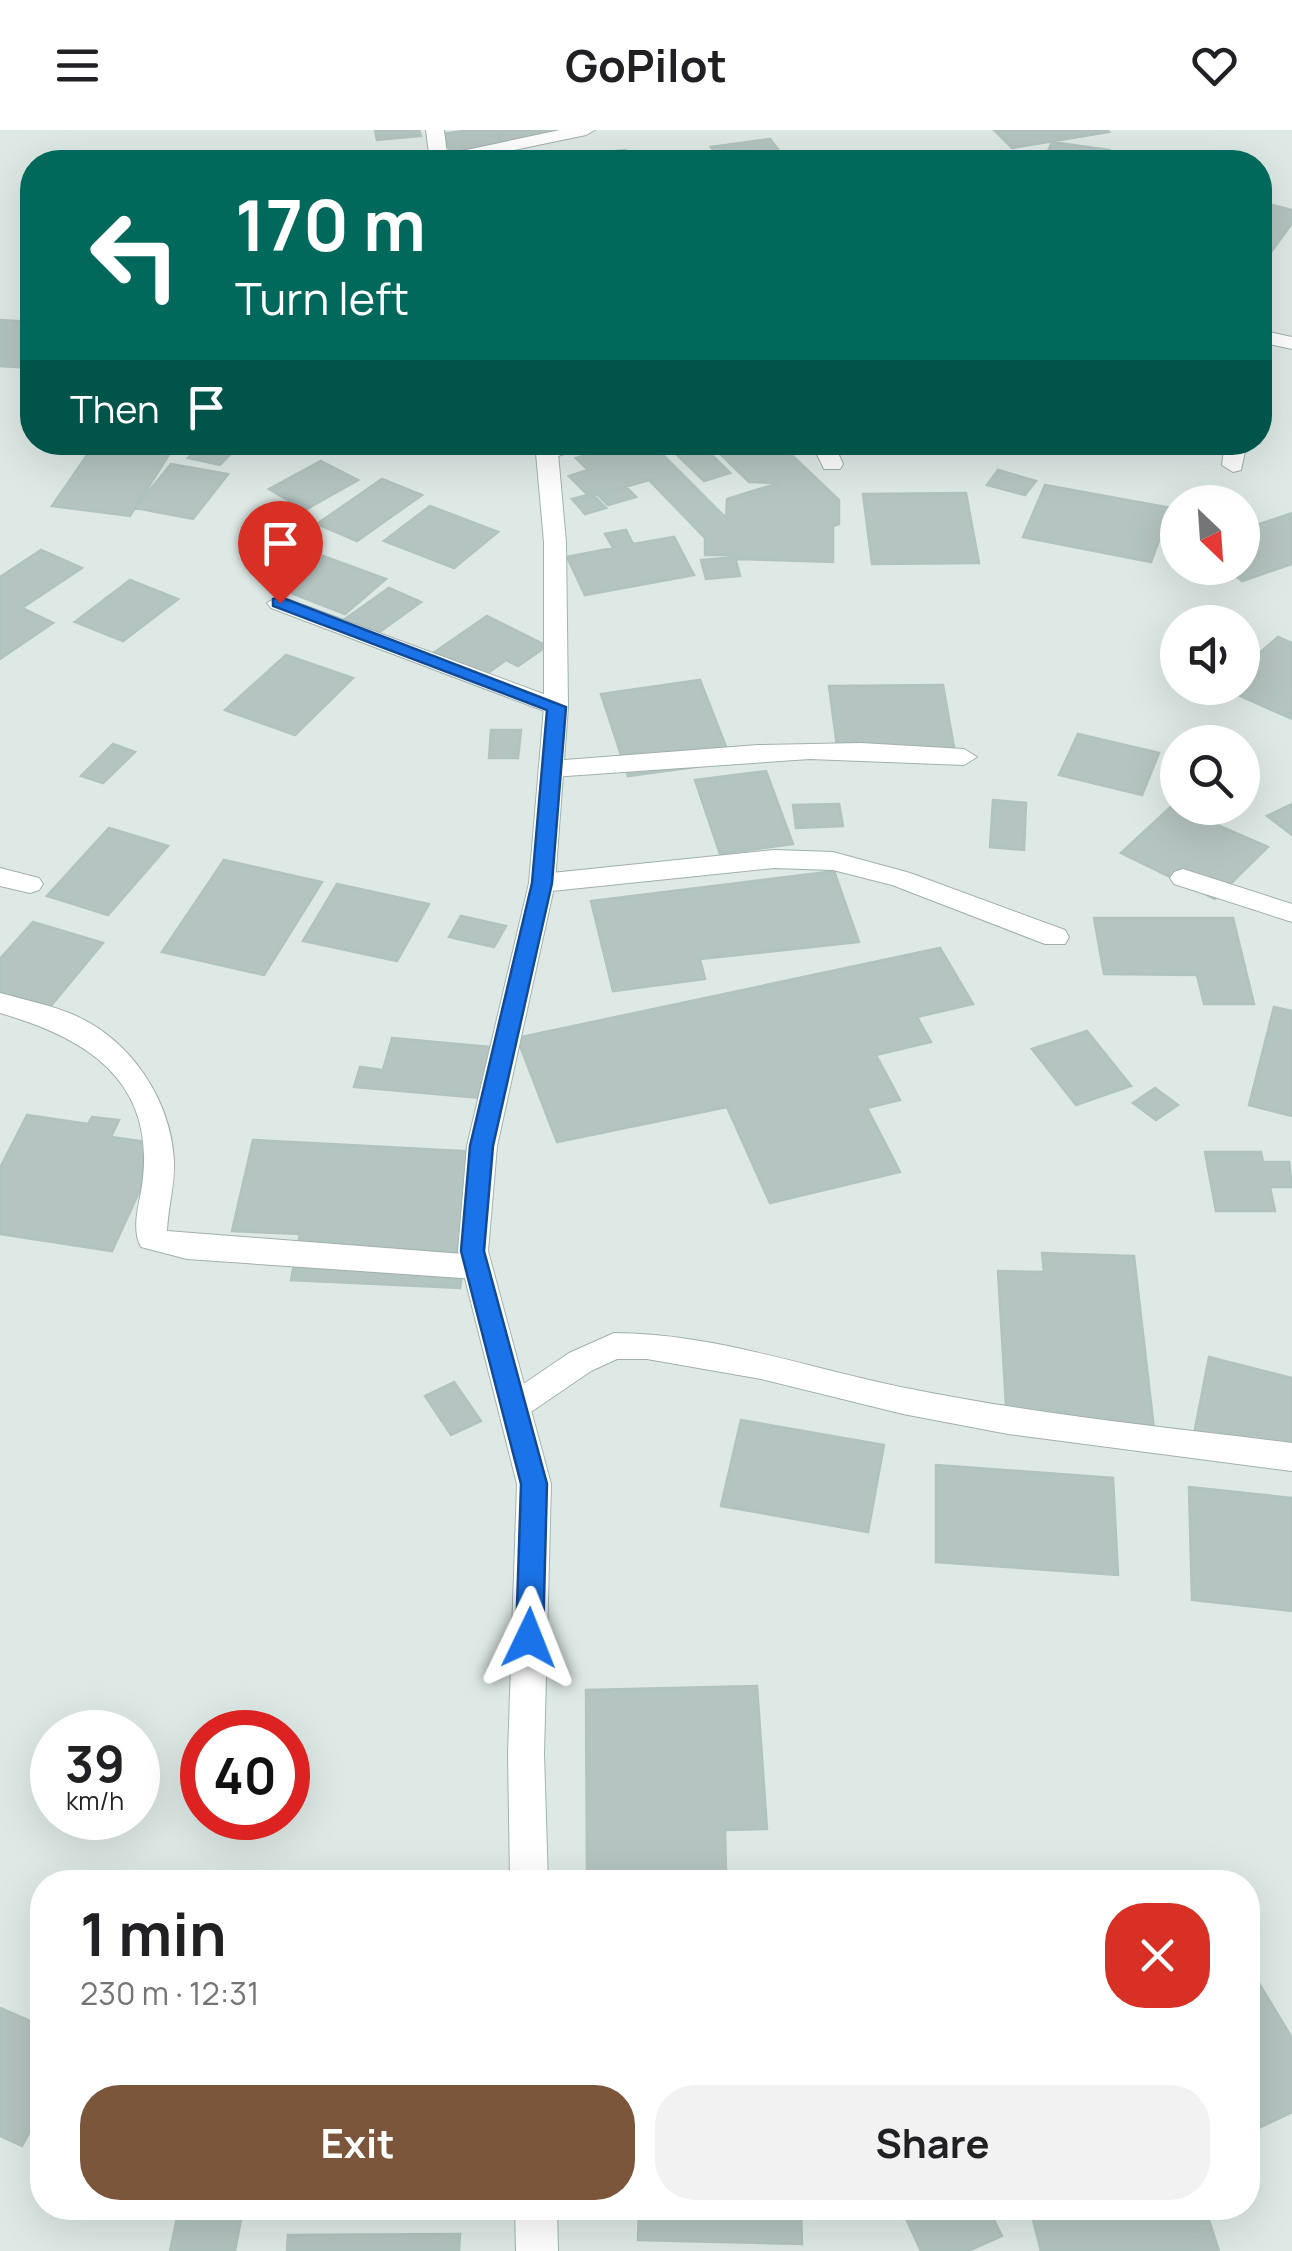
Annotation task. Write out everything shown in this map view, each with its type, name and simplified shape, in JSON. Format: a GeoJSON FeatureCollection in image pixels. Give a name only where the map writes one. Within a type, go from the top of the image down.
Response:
{"type":"FeatureCollection","features":[{"type":"Feature","properties":{"kind":"street"},"geometry":{"type":"LineString","coordinates":[[494,150],[586,130]]}},
{"type":"Feature","properties":{"kind":"street"},"geometry":{"type":"LineString","coordinates":[[529,1870],[526,1754],[534,1484],[473,1251],[482,1146],[542,883],[556,707],[555,542],[547,455]]}},
{"type":"Feature","properties":{"kind":"street"},"geometry":{"type":"LineString","coordinates":[[828,455],[832,464]]}},
{"type":"Feature","properties":{"kind":"street"},"geometry":{"type":"LineString","coordinates":[[280,603],[556,707]]}},
{"type":"Feature","properties":{"kind":"street"},"geometry":{"type":"LineString","coordinates":[[552,769],[811,751],[906,751],[964,757]]}},
{"type":"Feature","properties":{"kind":"street"},"geometry":{"type":"LineString","coordinates":[[542,883],[774,858],[832,860],[900,879],[1055,937]]}},
{"type":"Feature","properties":{"kind":"street"},"geometry":{"type":"LineString","coordinates":[[0,877],[30,884]]}},
{"type":"Feature","properties":{"kind":"street"},"geometry":{"type":"LineString","coordinates":[[1183,878],[1292,913]]}},
{"type":"Feature","properties":{"kind":"street"},"geometry":{"type":"LineString","coordinates":[[0,1003],[70,1024],[119,1058],[152,1114],[159,1163],[150,1214],[152,1239],[187,1247],[476,1266]]}},
{"type":"Feature","properties":{"kind":"street"},"geometry":{"type":"LineString","coordinates":[[514,1407],[614,1346],[647,1346],[761,1366],[904,1401],[1008,1421],[1292,1457]]}},
{"type":"Feature","properties":{"kind":"street"},"geometry":{"type":"LineString","coordinates":[[536,2220],[537,2251]]}},
{"type":"Feature","properties":{"kind":"building"},"geometry":{"type":"Polygon","coordinates":[[[375,130],[419,130],[421,136],[377,140],[375,130]]]}},
{"type":"Feature","properties":{"kind":"building"},"geometry":{"type":"Polygon","coordinates":[[[495,130],[503,145],[450,150],[442,134],[495,130]]]}},
{"type":"Feature","properties":{"kind":"building"},"geometry":{"type":"Polygon","coordinates":[[[498,130],[557,130],[559,136],[502,141],[498,130]]]}},
{"type":"Feature","properties":{"kind":"building"},"geometry":{"type":"Polygon","coordinates":[[[994,130],[1107,130],[1109,132],[1012,148],[994,130]]]}},
{"type":"Feature","properties":{"kind":"building"},"geometry":{"type":"Polygon","coordinates":[[[770,139],[779,150],[713,150],[711,147],[770,139]]]}},
{"type":"Feature","properties":{"kind":"building"},"geometry":{"type":"Polygon","coordinates":[[[1052,142],[1109,150],[1048,150],[1052,142]]]}},
{"type":"Feature","properties":{"kind":"building"},"geometry":{"type":"Polygon","coordinates":[[[1272,205],[1292,210],[1292,223],[1272,251],[1272,205]]]}},
{"type":"Feature","properties":{"kind":"building"},"geometry":{"type":"Polygon","coordinates":[[[0,320],[20,321],[20,367],[0,366],[0,320]]]}},
{"type":"Feature","properties":{"kind":"building"},"geometry":{"type":"Polygon","coordinates":[[[87,455],[169,455],[130,516],[52,506],[87,455]]]}},
{"type":"Feature","properties":{"kind":"building"},"geometry":{"type":"Polygon","coordinates":[[[191,455],[230,455],[220,465],[188,458],[191,455]]]}},
{"type":"Feature","properties":{"kind":"building"},"geometry":{"type":"Polygon","coordinates":[[[663,455],[726,518],[727,499],[779,483],[749,482],[721,455],[792,455],[839,500],[839,524],[833,526],[833,562],[705,555],[705,538],[649,480],[590,497],[569,476],[588,470],[576,458],[663,455]]]}},
{"type":"Feature","properties":{"kind":"building"},"geometry":{"type":"Polygon","coordinates":[[[677,455],[712,455],[730,473],[704,481],[677,455]]]}},
{"type":"Feature","properties":{"kind":"building"},"geometry":{"type":"Polygon","coordinates":[[[321,461],[358,480],[305,510],[269,489],[321,461]]]}},
{"type":"Feature","properties":{"kind":"building"},"geometry":{"type":"Polygon","coordinates":[[[171,464],[228,474],[193,519],[135,508],[171,464]]]}},
{"type":"Feature","properties":{"kind":"building"},"geometry":{"type":"Polygon","coordinates":[[[998,470],[1036,481],[1025,495],[987,485],[998,470]]]}},
{"type":"Feature","properties":{"kind":"building"},"geometry":{"type":"Polygon","coordinates":[[[382,479],[422,495],[357,541],[317,524],[382,479]]]}},
{"type":"Feature","properties":{"kind":"building"},"geometry":{"type":"Polygon","coordinates":[[[1045,485],[1160,506],[1160,538],[1151,562],[1023,537],[1045,485]]]}},
{"type":"Feature","properties":{"kind":"building"},"geometry":{"type":"Polygon","coordinates":[[[626,487],[636,497],[608,505],[598,495],[626,487]]]}},
{"type":"Feature","properties":{"kind":"building"},"geometry":{"type":"Polygon","coordinates":[[[966,493],[979,563],[872,564],[863,494],[966,493]]]}},
{"type":"Feature","properties":{"kind":"building"},"geometry":{"type":"Polygon","coordinates":[[[592,494],[606,508],[585,514],[572,499],[592,494]]]}},
{"type":"Feature","properties":{"kind":"building"},"geometry":{"type":"Polygon","coordinates":[[[430,506],[498,532],[454,568],[384,541],[430,506]]]}},
{"type":"Feature","properties":{"kind":"building"},"geometry":{"type":"Polygon","coordinates":[[[1292,513],[1292,564],[1260,575],[1260,524],[1292,513]]]}},
{"type":"Feature","properties":{"kind":"building"},"geometry":{"type":"Polygon","coordinates":[[[626,530],[633,544],[674,537],[694,575],[585,595],[567,557],[613,548],[605,534],[626,530]]]}},
{"type":"Feature","properties":{"kind":"building"},"geometry":{"type":"Polygon","coordinates":[[[41,550],[82,568],[22,608],[53,623],[0,659],[0,577],[41,550]]]}},
{"type":"Feature","properties":{"kind":"building"},"geometry":{"type":"Polygon","coordinates":[[[312,552],[386,579],[345,614],[270,585],[312,552]]]}},
{"type":"Feature","properties":{"kind":"building"},"geometry":{"type":"Polygon","coordinates":[[[735,557],[740,576],[706,579],[701,560],[735,557]]]}},
{"type":"Feature","properties":{"kind":"building"},"geometry":{"type":"Polygon","coordinates":[[[130,580],[178,599],[123,641],[75,622],[130,580]]]}},
{"type":"Feature","properties":{"kind":"building"},"geometry":{"type":"Polygon","coordinates":[[[389,588],[421,602],[374,636],[342,621],[389,588]]]}},
{"type":"Feature","properties":{"kind":"building"},"geometry":{"type":"Polygon","coordinates":[[[487,616],[547,646],[518,666],[506,660],[474,683],[426,658],[487,616]]]}},
{"type":"Feature","properties":{"kind":"building"},"geometry":{"type":"Polygon","coordinates":[[[1278,637],[1292,643],[1292,719],[1260,705],[1260,652],[1278,637]]]}},
{"type":"Feature","properties":{"kind":"building"},"geometry":{"type":"Polygon","coordinates":[[[286,655],[353,678],[295,735],[225,710],[286,655]]]}},
{"type":"Feature","properties":{"kind":"building"},"geometry":{"type":"Polygon","coordinates":[[[700,680],[732,762],[628,776],[601,694],[700,680]]]}},
{"type":"Feature","properties":{"kind":"building"},"geometry":{"type":"Polygon","coordinates":[[[943,685],[955,753],[838,754],[829,686],[943,685]]]}},
{"type":"Feature","properties":{"kind":"building"},"geometry":{"type":"Polygon","coordinates":[[[491,730],[521,730],[518,758],[489,758],[491,730]]]}},
{"type":"Feature","properties":{"kind":"building"},"geometry":{"type":"Polygon","coordinates":[[[1078,734],[1159,753],[1142,795],[1059,775],[1078,734]]]}},
{"type":"Feature","properties":{"kind":"building"},"geometry":{"type":"Polygon","coordinates":[[[113,744],[135,752],[103,783],[81,776],[113,744]]]}},
{"type":"Feature","properties":{"kind":"building"},"geometry":{"type":"Polygon","coordinates":[[[766,771],[793,844],[720,854],[695,780],[766,771]]]}},
{"type":"Feature","properties":{"kind":"building"},"geometry":{"type":"Polygon","coordinates":[[[993,800],[1026,803],[1024,850],[990,847],[993,800]]]}},
{"type":"Feature","properties":{"kind":"building"},"geometry":{"type":"Polygon","coordinates":[[[839,804],[843,826],[796,828],[793,805],[839,804]]]}},
{"type":"Feature","properties":{"kind":"building"},"geometry":{"type":"Polygon","coordinates":[[[1292,804],[1292,835],[1267,816],[1292,804]]]}},
{"type":"Feature","properties":{"kind":"building"},"geometry":{"type":"Polygon","coordinates":[[[1160,817],[1160,825],[1217,825],[1268,847],[1215,899],[1121,853],[1160,817]]]}},
{"type":"Feature","properties":{"kind":"building"},"geometry":{"type":"Polygon","coordinates":[[[109,828],[168,846],[108,915],[47,896],[109,828]]]}},
{"type":"Feature","properties":{"kind":"building"},"geometry":{"type":"Polygon","coordinates":[[[224,860],[322,882],[264,975],[162,952],[224,860]]]}},
{"type":"Feature","properties":{"kind":"building"},"geometry":{"type":"Polygon","coordinates":[[[834,871],[859,942],[700,959],[705,979],[613,991],[591,901],[834,871]]]}},
{"type":"Feature","properties":{"kind":"building"},"geometry":{"type":"Polygon","coordinates":[[[337,884],[429,904],[397,961],[303,941],[337,884]]]}},
{"type":"Feature","properties":{"kind":"building"},"geometry":{"type":"Polygon","coordinates":[[[461,916],[506,926],[494,947],[449,937],[461,916]]]}},
{"type":"Feature","properties":{"kind":"building"},"geometry":{"type":"Polygon","coordinates":[[[1094,918],[1233,918],[1254,1004],[1204,1004],[1197,975],[1104,974],[1094,918]]]}},
{"type":"Feature","properties":{"kind":"building"},"geometry":{"type":"Polygon","coordinates":[[[33,922],[103,943],[40,1019],[0,1006],[0,959],[33,922]]]}},
{"type":"Feature","properties":{"kind":"building"},"geometry":{"type":"Polygon","coordinates":[[[940,948],[973,1004],[917,1017],[931,1042],[876,1055],[900,1100],[867,1108],[900,1172],[770,1203],[727,1107],[557,1142],[517,1038],[940,948]]]}},
{"type":"Feature","properties":{"kind":"building"},"geometry":{"type":"Polygon","coordinates":[[[1274,1007],[1292,1011],[1292,1116],[1249,1105],[1274,1007]]]}},
{"type":"Feature","properties":{"kind":"building"},"geometry":{"type":"Polygon","coordinates":[[[1087,1031],[1131,1086],[1076,1105],[1032,1049],[1087,1031]]]}},
{"type":"Feature","properties":{"kind":"building"},"geometry":{"type":"Polygon","coordinates":[[[392,1038],[492,1047],[480,1098],[354,1087],[360,1067],[383,1070],[392,1038]]]}},
{"type":"Feature","properties":{"kind":"building"},"geometry":{"type":"Polygon","coordinates":[[[1155,1088],[1178,1105],[1156,1120],[1133,1103],[1155,1088]]]}},
{"type":"Feature","properties":{"kind":"building"},"geometry":{"type":"Polygon","coordinates":[[[27,1115],[88,1124],[92,1117],[119,1120],[111,1137],[161,1144],[112,1251],[0,1234],[0,1168],[27,1115]]]}},
{"type":"Feature","properties":{"kind":"building"},"geometry":{"type":"Polygon","coordinates":[[[253,1140],[480,1152],[460,1288],[291,1280],[300,1234],[232,1231],[253,1140]]]}},
{"type":"Feature","properties":{"kind":"building"},"geometry":{"type":"Polygon","coordinates":[[[1205,1152],[1261,1152],[1263,1162],[1289,1162],[1292,1187],[1270,1187],[1275,1211],[1216,1211],[1205,1152]]]}},
{"type":"Feature","properties":{"kind":"building"},"geometry":{"type":"Polygon","coordinates":[[[1042,1253],[1134,1256],[1154,1429],[1007,1422],[998,1271],[1044,1272],[1042,1253]]]}},
{"type":"Feature","properties":{"kind":"building"},"geometry":{"type":"Polygon","coordinates":[[[1209,1357],[1292,1378],[1292,1459],[1194,1434],[1209,1357]]]}},
{"type":"Feature","properties":{"kind":"building"},"geometry":{"type":"Polygon","coordinates":[[[454,1382],[481,1421],[451,1435],[425,1396],[454,1382]]]}},
{"type":"Feature","properties":{"kind":"building"},"geometry":{"type":"Polygon","coordinates":[[[741,1420],[884,1445],[868,1532],[721,1506],[741,1420]]]}},
{"type":"Feature","properties":{"kind":"building"},"geometry":{"type":"Polygon","coordinates":[[[936,1465],[1113,1478],[1118,1575],[936,1562],[936,1465]]]}},
{"type":"Feature","properties":{"kind":"building"},"geometry":{"type":"Polygon","coordinates":[[[1189,1487],[1292,1498],[1292,1611],[1192,1600],[1189,1487]]]}},
{"type":"Feature","properties":{"kind":"building"},"geometry":{"type":"Polygon","coordinates":[[[757,1686],[767,1829],[725,1830],[726,1870],[587,1870],[586,1690],[757,1686]]]}},
{"type":"Feature","properties":{"kind":"building"},"geometry":{"type":"Polygon","coordinates":[[[1260,1985],[1292,2038],[1292,2112],[1260,2127],[1260,1985]]]}},
{"type":"Feature","properties":{"kind":"building"},"geometry":{"type":"Polygon","coordinates":[[[0,2008],[30,2021],[30,2132],[22,2146],[0,2136],[0,2008]]]}},
{"type":"Feature","properties":{"kind":"building"},"geometry":{"type":"Polygon","coordinates":[[[176,2220],[241,2220],[235,2251],[170,2251],[176,2220]]]}},
{"type":"Feature","properties":{"kind":"building"},"geometry":{"type":"Polygon","coordinates":[[[639,2220],[801,2220],[802,2244],[638,2240],[639,2220]]]}},
{"type":"Feature","properties":{"kind":"building"},"geometry":{"type":"Polygon","coordinates":[[[907,2220],[994,2220],[1002,2236],[968,2251],[921,2251],[907,2220]]]}},
{"type":"Feature","properties":{"kind":"building"},"geometry":{"type":"Polygon","coordinates":[[[1033,2220],[1209,2220],[1219,2251],[1041,2251],[1033,2220]]]}},
{"type":"Feature","properties":{"kind":"building"},"geometry":{"type":"Polygon","coordinates":[[[460,2234],[459,2251],[287,2251],[288,2235],[460,2234]]]}},
{"type":"Feature","properties":{"kind":"route"},"geometry":{"type":"LineString","coordinates":[[280,603],[556,707],[542,883],[482,1146],[473,1251],[534,1484],[529,1638]]}}]}
